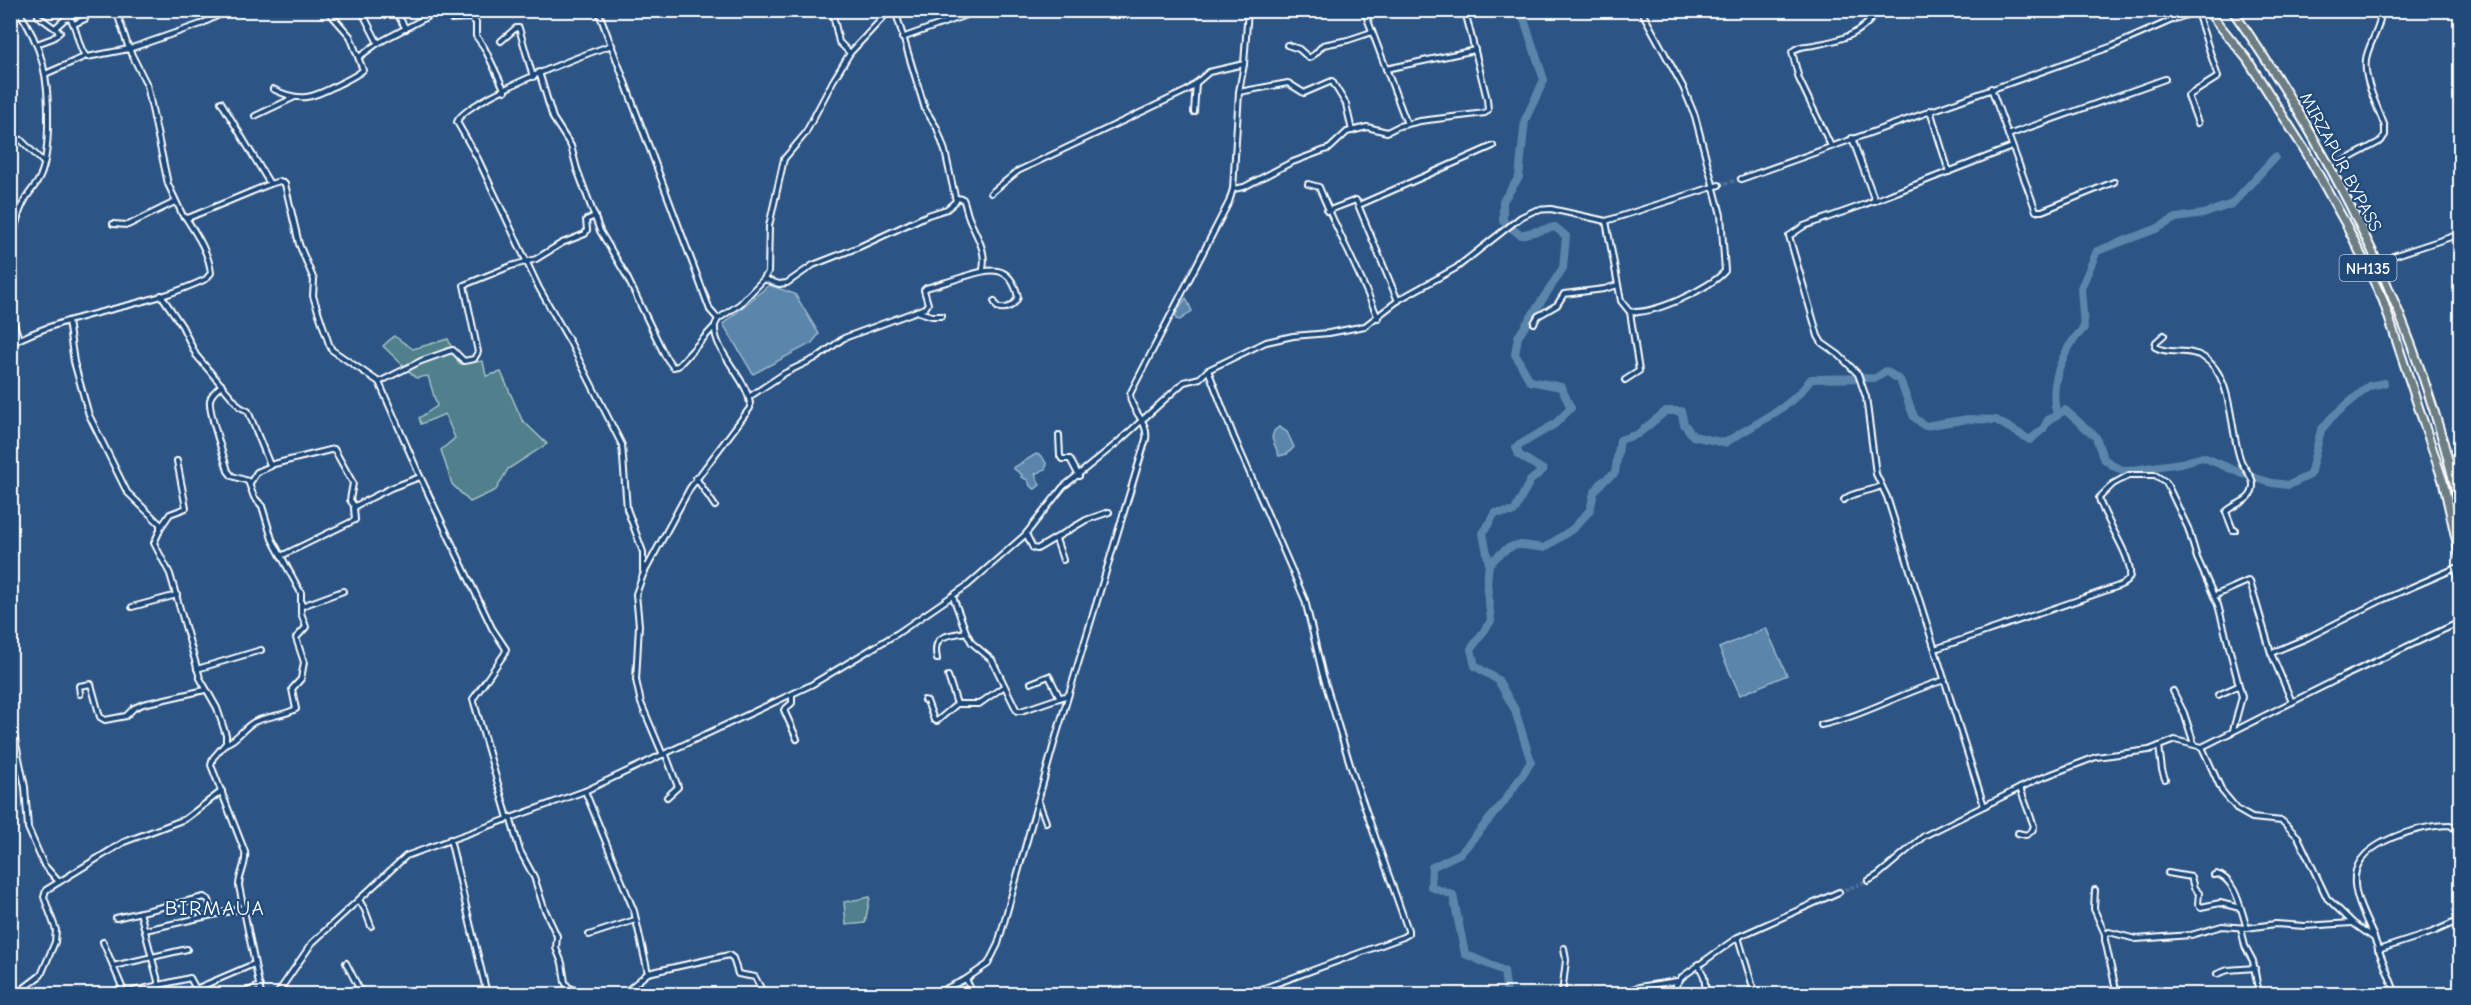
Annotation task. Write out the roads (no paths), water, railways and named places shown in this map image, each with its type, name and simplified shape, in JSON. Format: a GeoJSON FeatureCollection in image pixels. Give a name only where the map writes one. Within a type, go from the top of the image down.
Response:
{"type":"FeatureCollection","features":[{"type":"Feature","properties":{"kind":"highway","name":"NH135"},"geometry":{"type":"LineString","coordinates":[[2207,10],[2247,59],[2306,152],[2384,300],[2443,481],[2460,556]]}},
{"type":"Feature","properties":{"kind":"highway","name":"MIRZAPUR BYPASS"},"geometry":{"type":"LineString","coordinates":[[2232,10],[2275,71],[2353,209],[2431,397],[2460,508]]}},
{"type":"Feature","properties":{"kind":"street"},"geometry":{"type":"LineString","coordinates":[[10,253],[16,221],[24,201],[40,177],[48,141],[49,94],[45,74],[37,44],[18,10]]}},
{"type":"Feature","properties":{"kind":"street"},"geometry":{"type":"LineString","coordinates":[[74,24],[85,19],[83,10]]}},
{"type":"Feature","properties":{"kind":"street"},"geometry":{"type":"LineString","coordinates":[[10,344],[43,328],[198,283],[211,273],[201,244],[175,202],[157,140],[147,85],[129,49],[116,10]]}},
{"type":"Feature","properties":{"kind":"street"},"geometry":{"type":"LineString","coordinates":[[45,74],[84,57],[129,49],[201,24],[229,10]]}},
{"type":"Feature","properties":{"kind":"street"},"geometry":{"type":"LineString","coordinates":[[273,89],[287,96],[316,96],[363,69],[350,36],[327,10]]}},
{"type":"Feature","properties":{"kind":"street"},"geometry":{"type":"LineString","coordinates":[[361,10],[378,43]]}},
{"type":"Feature","properties":{"kind":"street"},"geometry":{"type":"LineString","coordinates":[[396,10],[406,29]]}},
{"type":"Feature","properties":{"kind":"street"},"geometry":{"type":"LineString","coordinates":[[359,57],[378,43],[442,10],[451,19],[473,19]]}},
{"type":"Feature","properties":{"kind":"street"},"geometry":{"type":"LineString","coordinates":[[473,19],[477,10]]}},
{"type":"Feature","properties":{"kind":"street"},"geometry":{"type":"LineString","coordinates":[[598,10],[710,310],[718,319]]}},
{"type":"Feature","properties":{"kind":"street"},"geometry":{"type":"LineString","coordinates":[[832,10],[839,42],[850,52]]}},
{"type":"Feature","properties":{"kind":"street"},"geometry":{"type":"LineString","coordinates":[[539,72],[553,118],[571,146],[600,231],[626,275],[661,348],[673,367],[678,366],[714,327],[718,319],[740,304],[764,279],[768,272],[769,226],[784,159],[805,134],[850,52],[890,10]]}},
{"type":"Feature","properties":{"kind":"street"},"geometry":{"type":"LineString","coordinates":[[764,279],[779,284],[787,282],[819,262],[859,247],[954,204],[956,198],[943,144],[937,128],[925,109],[895,10]]}},
{"type":"Feature","properties":{"kind":"street"},"geometry":{"type":"LineString","coordinates":[[902,38],[980,10]]}},
{"type":"Feature","properties":{"kind":"street"},"geometry":{"type":"LineString","coordinates":[[934,994],[966,979],[988,964],[993,957],[1038,801],[1064,696],[1146,439],[1147,433],[1131,403],[1131,394],[1229,202],[1233,189],[1241,65],[1248,10]]}},
{"type":"Feature","properties":{"kind":"street"},"geometry":{"type":"LineString","coordinates":[[1364,10],[1407,124]]}},
{"type":"Feature","properties":{"kind":"street"},"geometry":{"type":"LineString","coordinates":[[1630,311],[1652,309],[1679,299],[1725,271],[1724,231],[1695,116],[1683,87],[1641,10]]}},
{"type":"Feature","properties":{"kind":"street"},"geometry":{"type":"LineString","coordinates":[[1831,146],[1799,79],[1792,52],[1796,48],[1858,32],[1870,23],[1878,10]]}},
{"type":"Feature","properties":{"kind":"street"},"geometry":{"type":"LineString","coordinates":[[2344,161],[2381,141],[2385,135],[2385,127],[2366,65],[2381,10]]}},
{"type":"Feature","properties":{"kind":"street"},"geometry":{"type":"LineString","coordinates":[[1233,189],[1244,187],[1280,168],[1330,148],[1344,133],[1372,127],[1387,132],[1407,124],[1469,117],[1488,112],[1465,11]]}},
{"type":"Feature","properties":{"kind":"street"},"geometry":{"type":"LineString","coordinates":[[1741,179],[2113,46],[2172,20],[2199,11],[2218,78],[2188,96],[2198,123]]}},
{"type":"Feature","properties":{"kind":"street"},"geometry":{"type":"LineString","coordinates":[[37,44],[59,34],[60,31],[47,24],[38,15]]}},
{"type":"Feature","properties":{"kind":"street"},"geometry":{"type":"LineString","coordinates":[[56,27],[69,18],[74,24],[84,57]]}},
{"type":"Feature","properties":{"kind":"street"},"geometry":{"type":"LineString","coordinates":[[473,19],[477,25],[476,36],[484,46],[505,91]]}},
{"type":"Feature","properties":{"kind":"street"},"geometry":{"type":"LineString","coordinates":[[501,41],[519,28],[533,77]]}},
{"type":"Feature","properties":{"kind":"street"},"geometry":{"type":"LineString","coordinates":[[1287,45],[1299,49],[1309,58],[1323,45],[1372,32]]}},
{"type":"Feature","properties":{"kind":"street"},"geometry":{"type":"LineString","coordinates":[[612,45],[539,72],[460,115],[457,122],[478,159],[527,263],[570,342],[624,452],[627,509],[643,552],[643,575]]}},
{"type":"Feature","properties":{"kind":"street"},"geometry":{"type":"LineString","coordinates":[[1386,69],[1475,50]]}},
{"type":"Feature","properties":{"kind":"street"},"geometry":{"type":"LineString","coordinates":[[991,193],[1018,171],[1188,90],[1209,72],[1241,65]]}},
{"type":"Feature","properties":{"kind":"street"},"geometry":{"type":"LineString","coordinates":[[2008,135],[2165,79]]}},
{"type":"Feature","properties":{"kind":"street"},"geometry":{"type":"LineString","coordinates":[[1239,92],[1288,83],[1300,92],[1308,92],[1332,81],[1346,104],[1352,131]]}},
{"type":"Feature","properties":{"kind":"street"},"geometry":{"type":"LineString","coordinates":[[1194,112],[1196,82]]}},
{"type":"Feature","properties":{"kind":"street"},"geometry":{"type":"LineString","coordinates":[[1991,88],[2037,212],[2114,182]]}},
{"type":"Feature","properties":{"kind":"street"},"geometry":{"type":"LineString","coordinates":[[255,116],[296,97]]}},
{"type":"Feature","properties":{"kind":"street"},"geometry":{"type":"LineString","coordinates":[[220,102],[270,184]]}},
{"type":"Feature","properties":{"kind":"street"},"geometry":{"type":"LineString","coordinates":[[1930,110],[1949,172]]}},
{"type":"Feature","properties":{"kind":"street"},"geometry":{"type":"LineString","coordinates":[[10,135],[21,140],[44,162]]}},
{"type":"Feature","properties":{"kind":"street"},"geometry":{"type":"LineString","coordinates":[[1852,138],[1875,201]]}},
{"type":"Feature","properties":{"kind":"street"},"geometry":{"type":"LineString","coordinates":[[1359,205],[1493,146]]}},
{"type":"Feature","properties":{"kind":"street"},"geometry":{"type":"LineString","coordinates":[[1984,806],[1887,497],[1876,474],[1866,397],[1861,381],[1858,374],[1818,336],[1789,236],[1804,226],[1875,201],[2012,147]]}},
{"type":"Feature","properties":{"kind":"street"},"geometry":{"type":"LineString","coordinates":[[186,219],[270,184],[280,181],[285,184],[299,244],[314,280],[313,296],[330,347],[379,382],[420,477],[492,628],[506,649],[505,654],[473,699],[520,852],[534,877],[544,908],[557,936],[556,948],[562,963],[565,982],[575,993],[584,994]]}},
{"type":"Feature","properties":{"kind":"street"},"geometry":{"type":"LineString","coordinates":[[1308,184],[1318,188],[1378,318]]}},
{"type":"Feature","properties":{"kind":"street"},"geometry":{"type":"LineString","coordinates":[[277,994],[312,943],[406,856],[585,791],[792,695],[877,646],[953,597],[1026,534],[1056,495],[1184,382],[1200,378],[1208,370],[1266,342],[1293,336],[1357,329],[1378,318],[1398,301],[1456,268],[1521,216],[1536,210],[1551,209],[1606,221],[1719,185]]}},
{"type":"Feature","properties":{"kind":"street"},"geometry":{"type":"LineString","coordinates":[[956,198],[963,199],[969,220],[982,245],[985,262],[983,269]]}},
{"type":"Feature","properties":{"kind":"street"},"geometry":{"type":"LineString","coordinates":[[1327,211],[1354,199],[1359,205],[1398,301]]}},
{"type":"Feature","properties":{"kind":"street"},"geometry":{"type":"LineString","coordinates":[[113,224],[128,225],[175,202]]}},
{"type":"Feature","properties":{"kind":"street"},"geometry":{"type":"LineString","coordinates":[[379,382],[421,361],[453,350],[464,361],[474,359],[478,352],[464,286],[505,268],[527,263],[562,243],[585,234],[586,220],[595,216]]}},
{"type":"Feature","properties":{"kind":"street"},"geometry":{"type":"LineString","coordinates":[[1606,221],[1621,301],[1630,311],[1639,371],[1625,380]]}},
{"type":"Feature","properties":{"kind":"street"},"geometry":{"type":"LineString","coordinates":[[2393,256],[2460,234]]}},
{"type":"Feature","properties":{"kind":"street"},"geometry":{"type":"LineString","coordinates":[[749,397],[785,373],[818,357],[844,338],[928,306],[924,290],[926,288],[983,269],[1002,271],[1018,293],[1018,299],[1008,307],[999,308],[994,301]]}},
{"type":"Feature","properties":{"kind":"street"},"geometry":{"type":"LineString","coordinates":[[1534,323],[1538,316],[1557,305],[1564,294],[1604,290],[1618,285]]}},
{"type":"Feature","properties":{"kind":"street"},"geometry":{"type":"LineString","coordinates":[[161,295],[182,326],[196,355],[240,407],[248,412],[271,466]]}},
{"type":"Feature","properties":{"kind":"street"},"geometry":{"type":"LineString","coordinates":[[10,312],[20,339]]}},
{"type":"Feature","properties":{"kind":"street"},"geometry":{"type":"LineString","coordinates":[[917,312],[942,316]]}},
{"type":"Feature","properties":{"kind":"street"},"geometry":{"type":"LineString","coordinates":[[68,321],[74,362],[89,415],[127,492],[158,520],[161,527]]}},
{"type":"Feature","properties":{"kind":"street"},"geometry":{"type":"LineString","coordinates":[[667,797],[678,787],[641,703],[636,680],[639,625],[635,599],[643,575],[696,478],[751,405],[714,327]]}},
{"type":"Feature","properties":{"kind":"street"},"geometry":{"type":"LineString","coordinates":[[2164,335],[2156,342],[2155,347],[2161,351],[2173,350],[2203,356],[2222,375],[2237,450],[2254,487],[2247,500],[2226,512],[2235,530]]}},
{"type":"Feature","properties":{"kind":"street"},"geometry":{"type":"LineString","coordinates":[[1208,370],[1234,437],[1305,600],[1322,672],[1352,771],[1408,930],[1407,935],[1403,938],[1248,994]]}},
{"type":"Feature","properties":{"kind":"street"},"geometry":{"type":"LineString","coordinates":[[222,385],[210,398],[212,417],[228,471],[232,476],[245,479],[250,483],[254,497],[262,506],[272,539],[301,593],[301,606],[306,628],[296,638],[304,660],[301,679],[292,689],[296,708],[254,722],[241,731],[234,740],[226,743],[212,760],[213,772],[243,845],[245,861],[239,886],[261,994]]}},
{"type":"Feature","properties":{"kind":"street"},"geometry":{"type":"LineString","coordinates":[[1059,435],[1060,456],[1062,459],[1070,459],[1079,476]]}},
{"type":"Feature","properties":{"kind":"street"},"geometry":{"type":"LineString","coordinates":[[250,483],[257,472],[271,466],[334,449],[353,483],[350,500],[355,507],[355,520],[281,556]]}},
{"type":"Feature","properties":{"kind":"street"},"geometry":{"type":"LineString","coordinates":[[177,461],[186,508],[170,514],[154,543],[170,574],[197,669],[217,708],[226,735],[226,743]]}},
{"type":"Feature","properties":{"kind":"street"},"geometry":{"type":"LineString","coordinates":[[1935,649],[2116,588],[2126,582],[2130,571],[2119,540],[2099,498],[2113,484],[2134,474],[2155,475],[2166,482],[2188,528],[2197,558],[2214,596],[2242,702],[2233,731]]}},
{"type":"Feature","properties":{"kind":"street"},"geometry":{"type":"LineString","coordinates":[[355,507],[391,488],[420,477]]}},
{"type":"Feature","properties":{"kind":"street"},"geometry":{"type":"LineString","coordinates":[[696,478],[715,506]]}},
{"type":"Feature","properties":{"kind":"street"},"geometry":{"type":"LineString","coordinates":[[1844,501],[1847,497],[1872,491],[1881,486]]}},
{"type":"Feature","properties":{"kind":"street"},"geometry":{"type":"LineString","coordinates":[[1026,534],[1034,549],[1056,539],[1086,520],[1109,512]]}},
{"type":"Feature","properties":{"kind":"street"},"geometry":{"type":"LineString","coordinates":[[1056,539],[1063,560]]}},
{"type":"Feature","properties":{"kind":"street"},"geometry":{"type":"LineString","coordinates":[[2271,653],[2307,638],[2382,600],[2456,568],[2460,589]]}},
{"type":"Feature","properties":{"kind":"street"},"geometry":{"type":"LineString","coordinates":[[2214,596],[2249,581],[2271,653],[2292,702]]}},
{"type":"Feature","properties":{"kind":"street"},"geometry":{"type":"LineString","coordinates":[[301,606],[343,591]]}},
{"type":"Feature","properties":{"kind":"street"},"geometry":{"type":"LineString","coordinates":[[132,607],[177,595]]}},
{"type":"Feature","properties":{"kind":"street"},"geometry":{"type":"LineString","coordinates":[[953,597],[972,643],[992,660],[1003,687],[1007,689],[1018,712],[1064,696]]}},
{"type":"Feature","properties":{"kind":"street"},"geometry":{"type":"LineString","coordinates":[[1868,881],[1924,836],[2020,788],[2096,757],[2149,750],[2175,740],[2202,747],[2460,622]]}},
{"type":"Feature","properties":{"kind":"street"},"geometry":{"type":"LineString","coordinates":[[937,659],[934,645],[937,641],[946,636],[966,632]]}},
{"type":"Feature","properties":{"kind":"street"},"geometry":{"type":"LineString","coordinates":[[197,669],[261,650]]}},
{"type":"Feature","properties":{"kind":"street"},"geometry":{"type":"LineString","coordinates":[[948,676],[957,704]]}},
{"type":"Feature","properties":{"kind":"street"},"geometry":{"type":"LineString","coordinates":[[1031,683],[1049,676],[1064,696]]}},
{"type":"Feature","properties":{"kind":"street"},"geometry":{"type":"LineString","coordinates":[[1821,725],[1842,721],[1922,687],[1945,680]]}},
{"type":"Feature","properties":{"kind":"street"},"geometry":{"type":"LineString","coordinates":[[80,694],[79,686],[92,684],[100,717],[105,720],[126,716],[134,708],[143,704],[206,689]]}},
{"type":"Feature","properties":{"kind":"street"},"geometry":{"type":"LineString","coordinates":[[2218,695],[2238,686]]}},
{"type":"Feature","properties":{"kind":"street"},"geometry":{"type":"LineString","coordinates":[[924,700],[927,701],[934,720],[937,721],[957,704],[980,704],[1003,687]]}},
{"type":"Feature","properties":{"kind":"street"},"geometry":{"type":"LineString","coordinates":[[2173,691],[2184,713],[2195,745]]}},
{"type":"Feature","properties":{"kind":"street"},"geometry":{"type":"LineString","coordinates":[[792,695],[792,703],[784,710],[797,740]]}},
{"type":"Feature","properties":{"kind":"street"},"geometry":{"type":"LineString","coordinates":[[10,715],[25,786],[28,828],[44,865],[59,882]]}},
{"type":"Feature","properties":{"kind":"street"},"geometry":{"type":"LineString","coordinates":[[2159,746],[2165,779]]}},
{"type":"Feature","properties":{"kind":"street"},"geometry":{"type":"LineString","coordinates":[[2202,747],[2226,797],[2245,815],[2287,824],[2302,844],[2327,897],[2353,923],[2374,938]]}},
{"type":"Feature","properties":{"kind":"street"},"geometry":{"type":"LineString","coordinates":[[2018,833],[2026,835],[2032,831],[2034,826],[2020,788]]}},
{"type":"Feature","properties":{"kind":"street"},"geometry":{"type":"LineString","coordinates":[[16,994],[41,975],[55,942],[56,930],[44,895],[49,888],[134,837],[185,819],[222,791]]}},
{"type":"Feature","properties":{"kind":"street"},"geometry":{"type":"LineString","coordinates":[[585,791],[634,911],[648,973]]}},
{"type":"Feature","properties":{"kind":"street"},"geometry":{"type":"LineString","coordinates":[[1038,801],[1046,822]]}},
{"type":"Feature","properties":{"kind":"street"},"geometry":{"type":"LineString","coordinates":[[2396,994],[2355,884],[2356,867],[2364,855],[2384,842],[2433,826],[2450,825],[2460,833]]}},
{"type":"Feature","properties":{"kind":"street"},"geometry":{"type":"LineString","coordinates":[[450,839],[487,994]]}},
{"type":"Feature","properties":{"kind":"street"},"geometry":{"type":"LineString","coordinates":[[2168,873],[2191,877],[2194,888],[2199,893],[2198,903],[2201,907],[2220,903],[2240,908]]}},
{"type":"Feature","properties":{"kind":"street"},"geometry":{"type":"LineString","coordinates":[[2214,875],[2216,873],[2223,875],[2231,885],[2240,908],[2245,946],[2252,956],[2259,994]]}},
{"type":"Feature","properties":{"kind":"street"},"geometry":{"type":"LineString","coordinates":[[2095,890],[2094,909],[2105,935],[2117,994]]}},
{"type":"Feature","properties":{"kind":"street"},"geometry":{"type":"LineString","coordinates":[[1617,994],[1639,987],[1678,981],[1738,936],[1839,892]]}},
{"type":"Feature","properties":{"kind":"street"},"geometry":{"type":"LineString","coordinates":[[116,918],[204,897],[209,900],[213,915]]}},
{"type":"Feature","properties":{"kind":"street"},"geometry":{"type":"LineString","coordinates":[[359,900],[366,910],[371,926]]}},
{"type":"Feature","properties":{"kind":"street"},"geometry":{"type":"LineString","coordinates":[[146,930],[244,908]]}},
{"type":"Feature","properties":{"kind":"street"},"geometry":{"type":"LineString","coordinates":[[140,912],[159,985]]}},
{"type":"Feature","properties":{"kind":"street"},"geometry":{"type":"LineString","coordinates":[[589,935],[635,920]]}},
{"type":"Feature","properties":{"kind":"street"},"geometry":{"type":"LineString","coordinates":[[2378,950],[2433,932],[2460,920]]}},
{"type":"Feature","properties":{"kind":"street"},"geometry":{"type":"LineString","coordinates":[[2105,935],[2111,931],[2129,939],[2155,936],[2174,937],[2215,927],[2244,928],[2267,924],[2305,927],[2353,923]]}},
{"type":"Feature","properties":{"kind":"street"},"geometry":{"type":"LineString","coordinates":[[1738,936],[1755,994]]}},
{"type":"Feature","properties":{"kind":"street"},"geometry":{"type":"LineString","coordinates":[[103,942],[125,994],[191,978],[196,989]]}},
{"type":"Feature","properties":{"kind":"street"},"geometry":{"type":"LineString","coordinates":[[1562,994],[1566,960],[1564,948]]}},
{"type":"Feature","properties":{"kind":"street"},"geometry":{"type":"LineString","coordinates":[[113,966],[187,949]]}},
{"type":"Feature","properties":{"kind":"street"},"geometry":{"type":"LineString","coordinates":[[623,994],[648,973],[729,955],[733,958],[738,974],[755,977],[764,994]]}},
{"type":"Feature","properties":{"kind":"street"},"geometry":{"type":"LineString","coordinates":[[346,963],[362,994]]}},
{"type":"Feature","properties":{"kind":"street"},"geometry":{"type":"LineString","coordinates":[[184,994],[254,964]]}},
{"type":"Feature","properties":{"kind":"street"},"geometry":{"type":"LineString","coordinates":[[1698,964],[1704,976],[1706,992]]}},
{"type":"Feature","properties":{"kind":"street"},"geometry":{"type":"LineString","coordinates":[[2217,974],[2228,970],[2254,968]]}},
{"type":"Feature","properties":{"kind":"street"},"geometry":{"type":"LineString","coordinates":[[966,979],[973,994]]}},
{"type":"Feature","properties":{"kind":"street"},"geometry":{"type":"LineString","coordinates":[[1674,994],[1678,981]]}},
{"type":"Feature","properties":{"kind":"street"},"geometry":{"type":"LineString","coordinates":[[240,994],[260,986]]}},
{"type":"Feature","properties":{"kind":"street"},"geometry":{"type":"LineString","coordinates":[[1775,994],[1797,990],[1801,994]]}},
{"type":"Feature","properties":{"kind":"water"},"geometry":{"type":"Polygon","coordinates":[[[769,285],[795,294],[819,334],[812,343],[753,374],[723,324],[769,285]]]}},
{"type":"Feature","properties":{"kind":"water"},"geometry":{"type":"Polygon","coordinates":[[[1186,298],[1192,311],[1180,320],[1176,319],[1176,313],[1186,298]]]}},
{"type":"Feature","properties":{"kind":"water"},"geometry":{"type":"Polygon","coordinates":[[[1279,427],[1287,432],[1294,447],[1287,454],[1279,456],[1272,438],[1274,431],[1279,427]]]}},
{"type":"Feature","properties":{"kind":"water"},"geometry":{"type":"Polygon","coordinates":[[[1036,454],[1042,456],[1047,465],[1045,469],[1035,474],[1040,485],[1035,489],[1013,468],[1036,454]]]}},
{"type":"Feature","properties":{"kind":"water"},"geometry":{"type":"Polygon","coordinates":[[[1766,628],[1787,675],[1740,695],[1719,648],[1766,628]]]}},
{"type":"Feature","properties":{"kind":"waterway"},"geometry":{"type":"LineString","coordinates":[[1507,994],[1504,971],[1465,954],[1453,895],[1431,887],[1432,867],[1461,853],[1503,803],[1531,762],[1515,710],[1498,680],[1475,666],[1471,649],[1491,621],[1487,583],[1489,564],[1483,533],[1495,513],[1514,512],[1530,481],[1543,470],[1519,455],[1516,447],[1555,424],[1571,408],[1561,387],[1530,381],[1515,354],[1518,337],[1563,268],[1566,236],[1555,227],[1520,235],[1503,221],[1503,201],[1519,177],[1525,120],[1544,80],[1521,10]]}},
{"type":"Feature","properties":{"kind":"waterway"},"geometry":{"type":"LineString","coordinates":[[1242,68],[1244,43]]}},
{"type":"Feature","properties":{"kind":"waterway"},"geometry":{"type":"LineString","coordinates":[[2057,414],[2054,391],[2056,379],[2064,356],[2076,336],[2084,328],[2081,288],[2097,251],[2156,229],[2176,218],[2203,214],[2232,204],[2275,157]]}},
{"type":"Feature","properties":{"kind":"waterway"},"geometry":{"type":"LineString","coordinates":[[1489,564],[1513,546],[1544,548],[1574,528],[1590,510],[1594,493],[1602,482],[1615,473],[1620,440],[1638,434],[1666,411],[1681,411],[1684,424],[1693,436],[1725,443],[1783,407],[1803,390],[1811,379],[1876,378],[1886,371],[1900,380],[1914,417],[1925,426],[1968,419],[1996,420],[2030,440],[2043,429],[2048,420],[2065,410],[2096,437],[2103,458],[2115,467],[2126,471],[2181,463],[2203,457],[2243,474],[2272,483],[2289,485],[2310,475],[2321,430],[2332,417],[2369,386],[2384,383]]}},
{"type":"Feature","properties":{"kind":"waterway"},"geometry":{"type":"LineString","coordinates":[[1130,498],[1147,440]]}},
{"type":"Feature","properties":{"kind":"tunnel"},"geometry":{"type":"LineString","coordinates":[[1719,185],[1741,179]]}},
{"type":"Feature","properties":{"kind":"tunnel"},"geometry":{"type":"LineString","coordinates":[[1839,892],[1868,881]]}},
{"type":"Feature","properties":{"kind":"district","name":"BIRMAUA"},"geometry":{"type":"Point","coordinates":[215,908]}}]}
